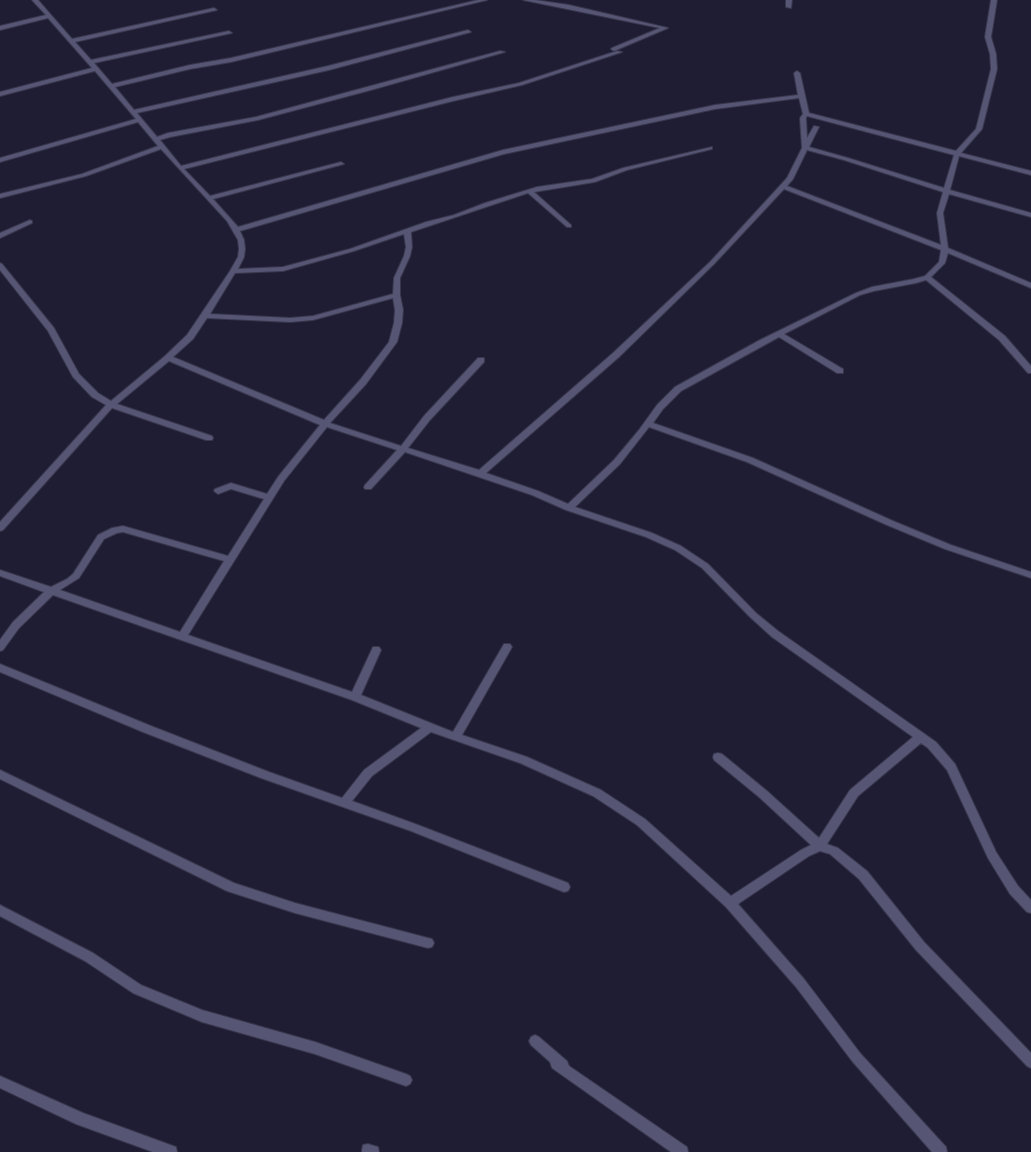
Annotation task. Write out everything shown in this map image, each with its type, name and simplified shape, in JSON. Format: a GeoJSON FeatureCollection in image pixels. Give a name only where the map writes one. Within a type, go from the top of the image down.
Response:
{"type":"FeatureCollection","features":[{"type":"Feature","properties":{"kind":"street"},"geometry":{"type":"LineString","coordinates":[[0,528],[111,405],[168,358],[190,337],[234,271],[241,257],[242,249],[241,240],[236,230],[180,168],[111,86],[35,0]]}},
{"type":"Feature","properties":{"kind":"street"},"geometry":{"type":"LineString","coordinates":[[111,86],[190,67],[231,60],[484,0]]}},
{"type":"Feature","properties":{"kind":"street"},"geometry":{"type":"LineString","coordinates":[[180,168],[453,99],[520,84],[617,50],[666,28],[569,7],[526,0]]}},
{"type":"Feature","properties":{"kind":"street"},"geometry":{"type":"LineString","coordinates":[[789,0],[789,7]]}},
{"type":"Feature","properties":{"kind":"street"},"geometry":{"type":"LineString","coordinates":[[569,508],[617,462],[648,424],[660,406],[678,389],[779,334],[858,294],[872,289],[916,281],[927,277],[942,263],[945,249],[940,213],[957,154],[979,129],[994,70],[993,54],[988,37],[994,0]]}},
{"type":"Feature","properties":{"kind":"street"},"geometry":{"type":"LineString","coordinates":[[70,41],[214,10]]}},
{"type":"Feature","properties":{"kind":"street"},"geometry":{"type":"LineString","coordinates":[[0,28],[50,16]]}},
{"type":"Feature","properties":{"kind":"street"},"geometry":{"type":"LineString","coordinates":[[132,112],[329,68],[468,32]]}},
{"type":"Feature","properties":{"kind":"street"},"geometry":{"type":"LineString","coordinates":[[90,62],[229,33]]}},
{"type":"Feature","properties":{"kind":"street"},"geometry":{"type":"LineString","coordinates":[[156,140],[168,135],[256,119],[502,52]]}},
{"type":"Feature","properties":{"kind":"street"},"geometry":{"type":"LineString","coordinates":[[0,94],[96,69]]}},
{"type":"Feature","properties":{"kind":"street"},"geometry":{"type":"LineString","coordinates":[[797,73],[800,96],[806,114],[803,118],[805,148],[1031,215]]}},
{"type":"Feature","properties":{"kind":"street"},"geometry":{"type":"LineString","coordinates":[[236,230],[503,152],[566,140],[714,107],[800,96]]}},
{"type":"Feature","properties":{"kind":"street"},"geometry":{"type":"LineString","coordinates":[[806,114],[1031,172]]}},
{"type":"Feature","properties":{"kind":"street"},"geometry":{"type":"LineString","coordinates":[[0,160],[140,120]]}},
{"type":"Feature","properties":{"kind":"street"},"geometry":{"type":"LineString","coordinates":[[480,474],[616,354],[712,263],[790,179],[816,127]]}},
{"type":"Feature","properties":{"kind":"street"},"geometry":{"type":"LineString","coordinates":[[0,196],[84,175],[162,147]]}},
{"type":"Feature","properties":{"kind":"street"},"geometry":{"type":"LineString","coordinates":[[234,271],[283,269],[352,250],[428,223],[456,216],[487,204],[545,186],[592,181],[625,169],[710,148]]}},
{"type":"Feature","properties":{"kind":"street"},"geometry":{"type":"LineString","coordinates":[[208,198],[341,164]]}},
{"type":"Feature","properties":{"kind":"street"},"geometry":{"type":"LineString","coordinates":[[783,186],[945,249],[1031,286]]}},
{"type":"Feature","properties":{"kind":"street"},"geometry":{"type":"LineString","coordinates":[[529,191],[568,226]]}},
{"type":"Feature","properties":{"kind":"street"},"geometry":{"type":"LineString","coordinates":[[0,236],[30,222]]}},
{"type":"Feature","properties":{"kind":"street"},"geometry":{"type":"LineString","coordinates":[[182,636],[281,479],[325,424],[363,382],[393,342],[398,323],[399,310],[396,294],[396,278],[407,256],[409,247],[407,231]]}},
{"type":"Feature","properties":{"kind":"street"},"geometry":{"type":"LineString","coordinates":[[0,265],[51,330],[76,375],[94,395],[111,405],[209,438]]}},
{"type":"Feature","properties":{"kind":"street"},"geometry":{"type":"LineString","coordinates":[[927,277],[1002,338],[1031,371]]}},
{"type":"Feature","properties":{"kind":"street"},"geometry":{"type":"LineString","coordinates":[[205,316],[290,320],[313,318],[396,294]]}},
{"type":"Feature","properties":{"kind":"street"},"geometry":{"type":"LineString","coordinates":[[779,334],[840,371]]}},
{"type":"Feature","properties":{"kind":"street"},"geometry":{"type":"LineString","coordinates":[[168,358],[325,424],[535,493],[569,508],[649,535],[678,548],[705,566],[753,615],[776,634],[932,745],[951,767],[992,855],[1014,890],[1031,908]]}},
{"type":"Feature","properties":{"kind":"street"},"geometry":{"type":"LineString","coordinates":[[368,487],[403,449],[426,418],[480,360]]}},
{"type":"Feature","properties":{"kind":"street"},"geometry":{"type":"LineString","coordinates":[[648,424],[750,460],[890,523],[948,547],[1031,575]]}},
{"type":"Feature","properties":{"kind":"street"},"geometry":{"type":"LineString","coordinates":[[218,491],[231,486],[270,498]]}},
{"type":"Feature","properties":{"kind":"street"},"geometry":{"type":"LineString","coordinates":[[0,647],[16,625],[51,591],[70,581],[76,576],[101,537],[115,530],[123,529],[231,560]]}},
{"type":"Feature","properties":{"kind":"street"},"geometry":{"type":"LineString","coordinates":[[0,573],[355,697],[456,737],[523,760],[597,793],[641,822],[730,903],[800,983],[856,1057],[941,1152]]}},
{"type":"Feature","properties":{"kind":"street"},"geometry":{"type":"LineString","coordinates":[[456,737],[507,647]]}},
{"type":"Feature","properties":{"kind":"street"},"geometry":{"type":"LineString","coordinates":[[355,697],[376,650]]}},
{"type":"Feature","properties":{"kind":"street"},"geometry":{"type":"LineString","coordinates":[[0,668],[250,770],[414,828],[564,887]]}},
{"type":"Feature","properties":{"kind":"street"},"geometry":{"type":"LineString","coordinates":[[344,803],[368,773],[430,727]]}},
{"type":"Feature","properties":{"kind":"street"},"geometry":{"type":"LineString","coordinates":[[730,903],[804,853],[820,846],[854,793],[921,737]]}},
{"type":"Feature","properties":{"kind":"street"},"geometry":{"type":"LineString","coordinates":[[718,757],[763,794],[820,846],[834,851],[863,875],[920,946],[1031,1062]]}},
{"type":"Feature","properties":{"kind":"street"},"geometry":{"type":"LineString","coordinates":[[0,774],[231,887],[295,908],[428,944]]}},
{"type":"Feature","properties":{"kind":"street"},"geometry":{"type":"LineString","coordinates":[[0,910],[90,957],[137,989],[144,992],[202,1016],[315,1048],[406,1080]]}},
{"type":"Feature","properties":{"kind":"street"},"geometry":{"type":"LineString","coordinates":[[535,1041],[582,1082]]}},
{"type":"Feature","properties":{"kind":"street"},"geometry":{"type":"LineString","coordinates":[[556,1064],[682,1152]]}},
{"type":"Feature","properties":{"kind":"street"},"geometry":{"type":"LineString","coordinates":[[0,1082],[81,1119],[171,1152]]}}]}
